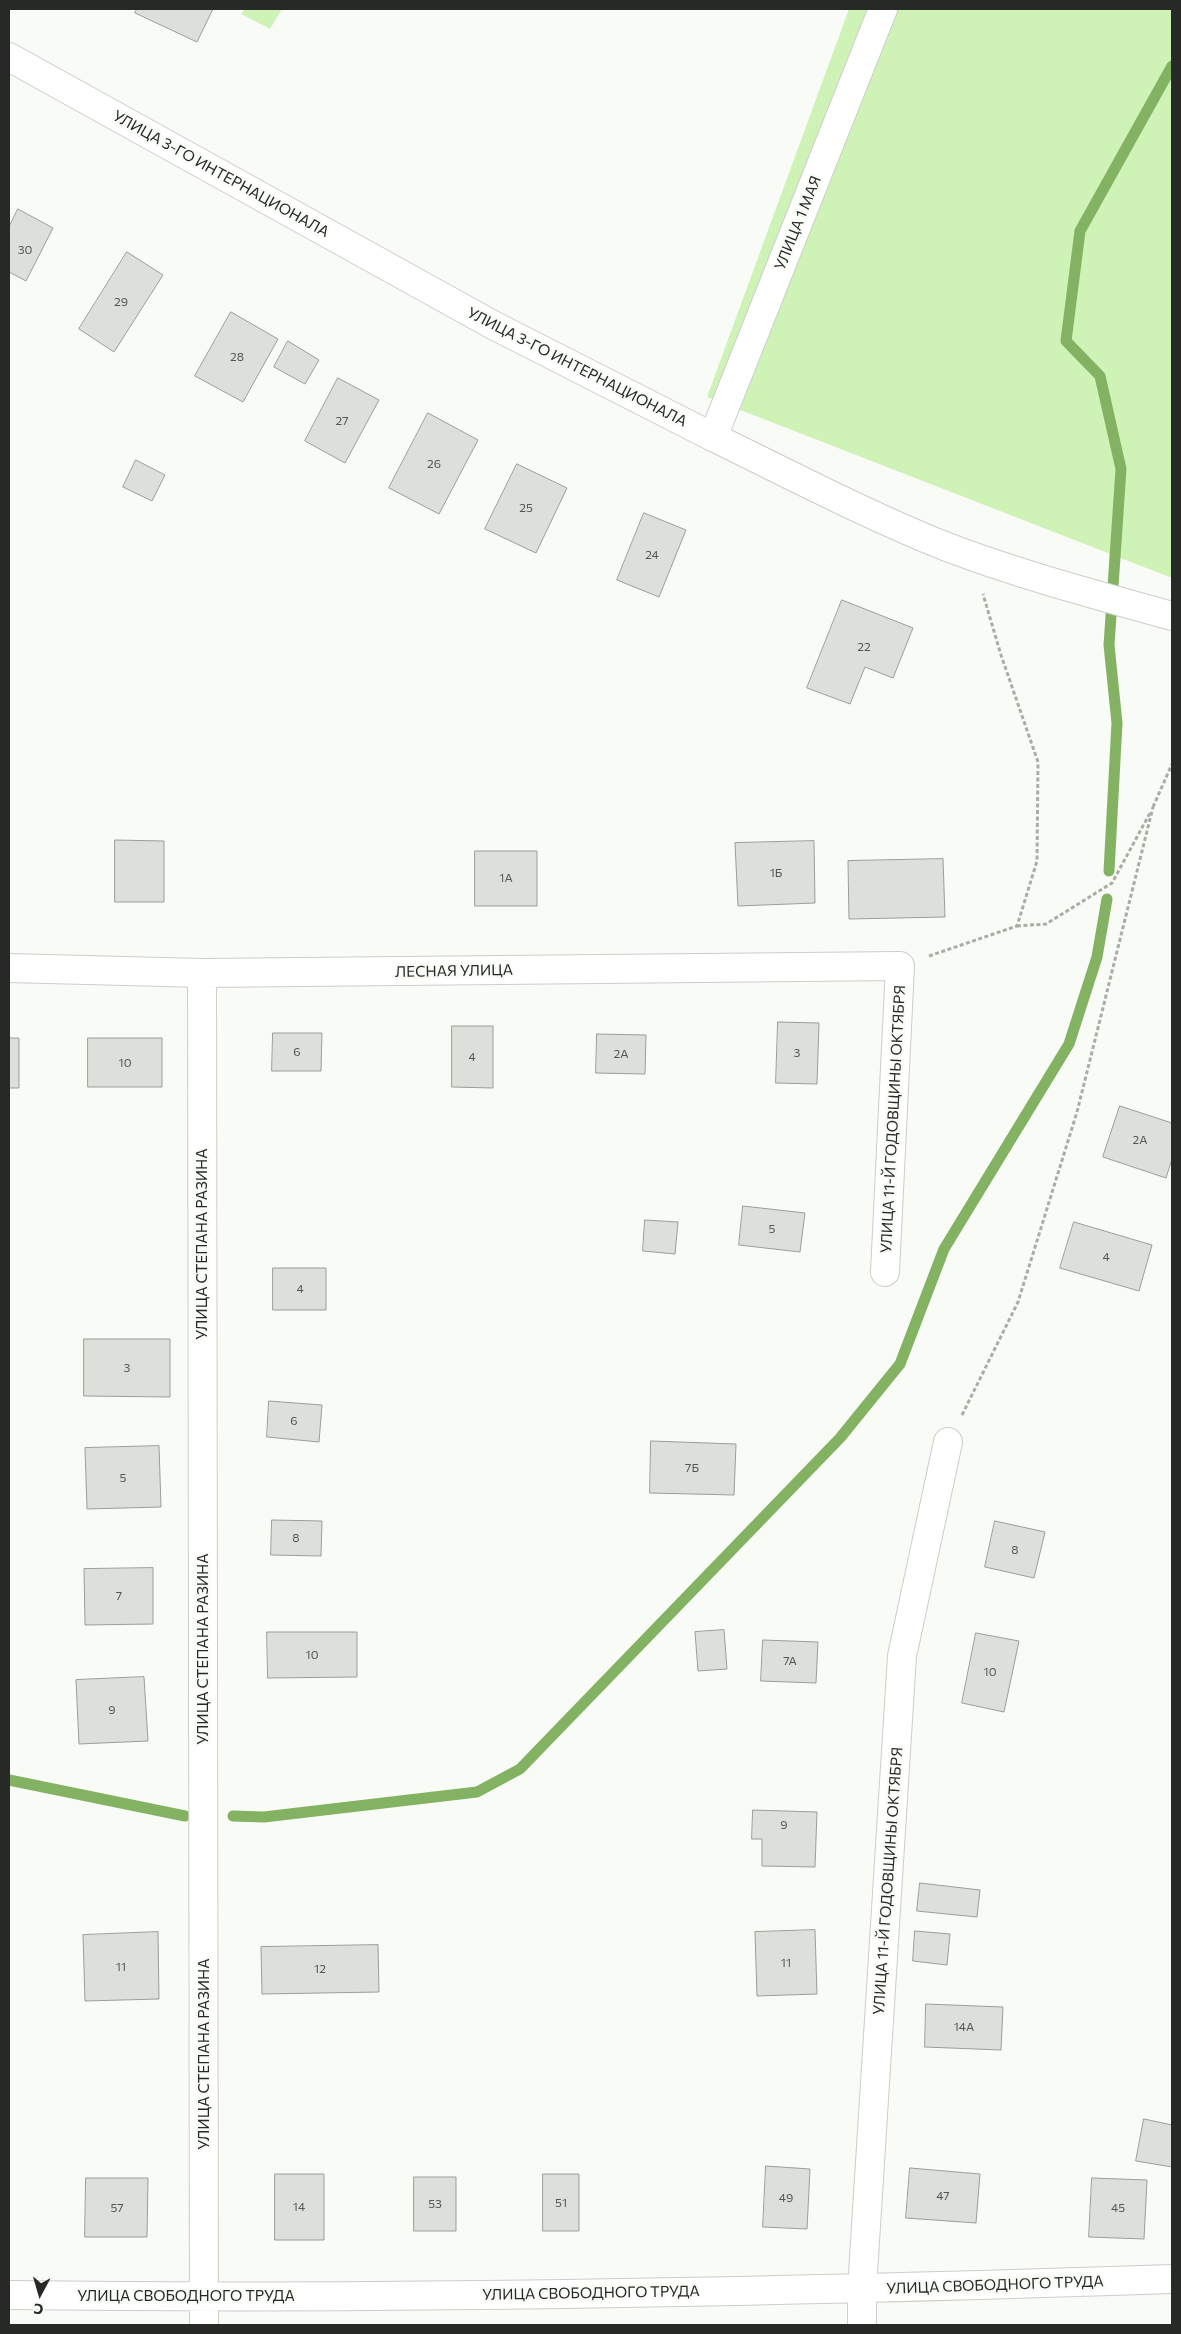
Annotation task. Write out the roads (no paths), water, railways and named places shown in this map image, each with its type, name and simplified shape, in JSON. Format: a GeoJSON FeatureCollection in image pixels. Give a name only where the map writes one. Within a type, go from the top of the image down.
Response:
{"type":"FeatureCollection","features":[{"type":"Feature","properties":{"kind":"street","name":"УЛИЦА 1 МАЯ"},"geometry":{"type":"LineString","coordinates":[[713,437],[883,9]]}},
{"type":"Feature","properties":{"kind":"street","name":"УЛИЦА 3-ГО ИНТЕРНАЦИОНАЛА"},"geometry":{"type":"LineString","coordinates":[[9,57],[493,325],[713,437],[882,519],[947,546],[1029,576],[1172,616]]}},
{"type":"Feature","properties":{"kind":"street","name":"ЛЕСНАЯ УЛИЦА"},"geometry":{"type":"LineString","coordinates":[[9,968],[202,973],[900,966]]}},
{"type":"Feature","properties":{"kind":"street","name":"УЛИЦА 11-Й ГОДОВЩИНЫ ОКТЯБРЯ"},"geometry":{"type":"LineString","coordinates":[[885,1272],[900,966]]}},
{"type":"Feature","properties":{"kind":"street","name":"УЛИЦА СТЕПАНА РАЗИНА"},"geometry":{"type":"LineString","coordinates":[[202,973],[204,2325]]}},
{"type":"Feature","properties":{"kind":"street","name":"УЛИЦА 11-Й ГОДОВЩИНЫ ОКТЯБРЯ"},"geometry":{"type":"LineString","coordinates":[[862,2325],[862,2289],[902,1656],[948,1442]]}},
{"type":"Feature","properties":{"kind":"street","name":"УЛИЦА СВОБОДНОГО ТРУДА"},"geometry":{"type":"LineString","coordinates":[[9,2295],[204,2298],[862,2289],[1172,2279]]}},
{"type":"Feature","properties":{"kind":"waterway"},"geometry":{"type":"LineString","coordinates":[[1109,871],[1117,723],[1109,645],[1121,469],[1100,376],[1066,341],[1080,231],[1172,66]]}},
{"type":"Feature","properties":{"kind":"waterway"},"geometry":{"type":"LineString","coordinates":[[233,1816],[264,1817],[477,1792],[520,1769],[840,1438],[900,1364],[944,1249],[1069,1044],[1097,957],[1107,899]]}},
{"type":"Feature","properties":{"kind":"waterway"},"geometry":{"type":"LineString","coordinates":[[9,1780],[185,1816]]}}]}
